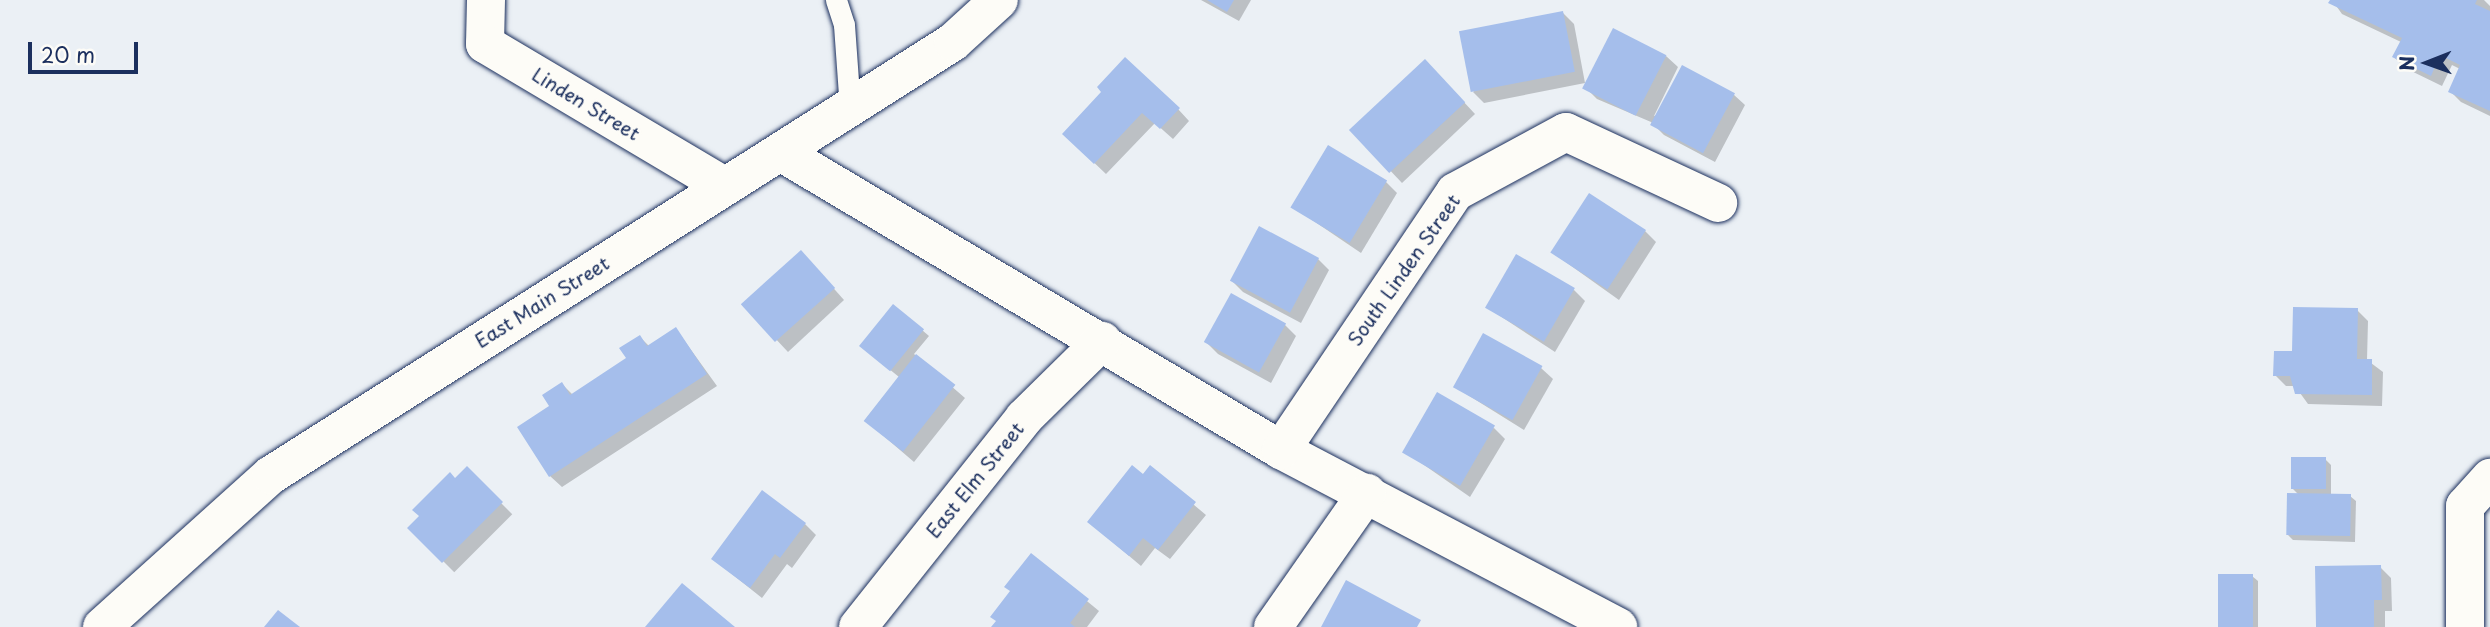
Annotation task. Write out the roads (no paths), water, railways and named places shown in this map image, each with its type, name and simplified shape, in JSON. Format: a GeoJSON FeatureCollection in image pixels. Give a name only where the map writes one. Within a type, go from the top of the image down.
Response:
{"type":"FeatureCollection","features":[{"type":"Feature","properties":{"kind":"street","name":"Linden Street"},"geometry":{"type":"LineString","coordinates":[[486,0],[485,44],[724,186]]}},
{"type":"Feature","properties":{"kind":"street","name":"East Main Street"},"geometry":{"type":"LineString","coordinates":[[102,627],[271,475],[953,43],[999,0]]}},
{"type":"Feature","properties":{"kind":"street","name":"South Linden Street"},"geometry":{"type":"LineString","coordinates":[[1281,450],[1455,192],[1566,132],[1718,203]]}},
{"type":"Feature","properties":{"kind":"street"},"geometry":{"type":"LineString","coordinates":[[782,153],[1102,341],[1281,450],[1618,627]]}},
{"type":"Feature","properties":{"kind":"street","name":"East Elm Street"},"geometry":{"type":"LineString","coordinates":[[858,627],[1024,418],[1102,341]]}},
{"type":"Feature","properties":{"kind":"street"},"geometry":{"type":"LineString","coordinates":[[2465,627],[2465,506],[2490,478]]}},
{"type":"Feature","properties":{"kind":"street"},"geometry":{"type":"LineString","coordinates":[[1273,627],[1367,493]]}},
{"type":"Feature","properties":{"kind":"lane"},"geometry":{"type":"LineString","coordinates":[[836,0],[844,25],[850,109]]}}]}
